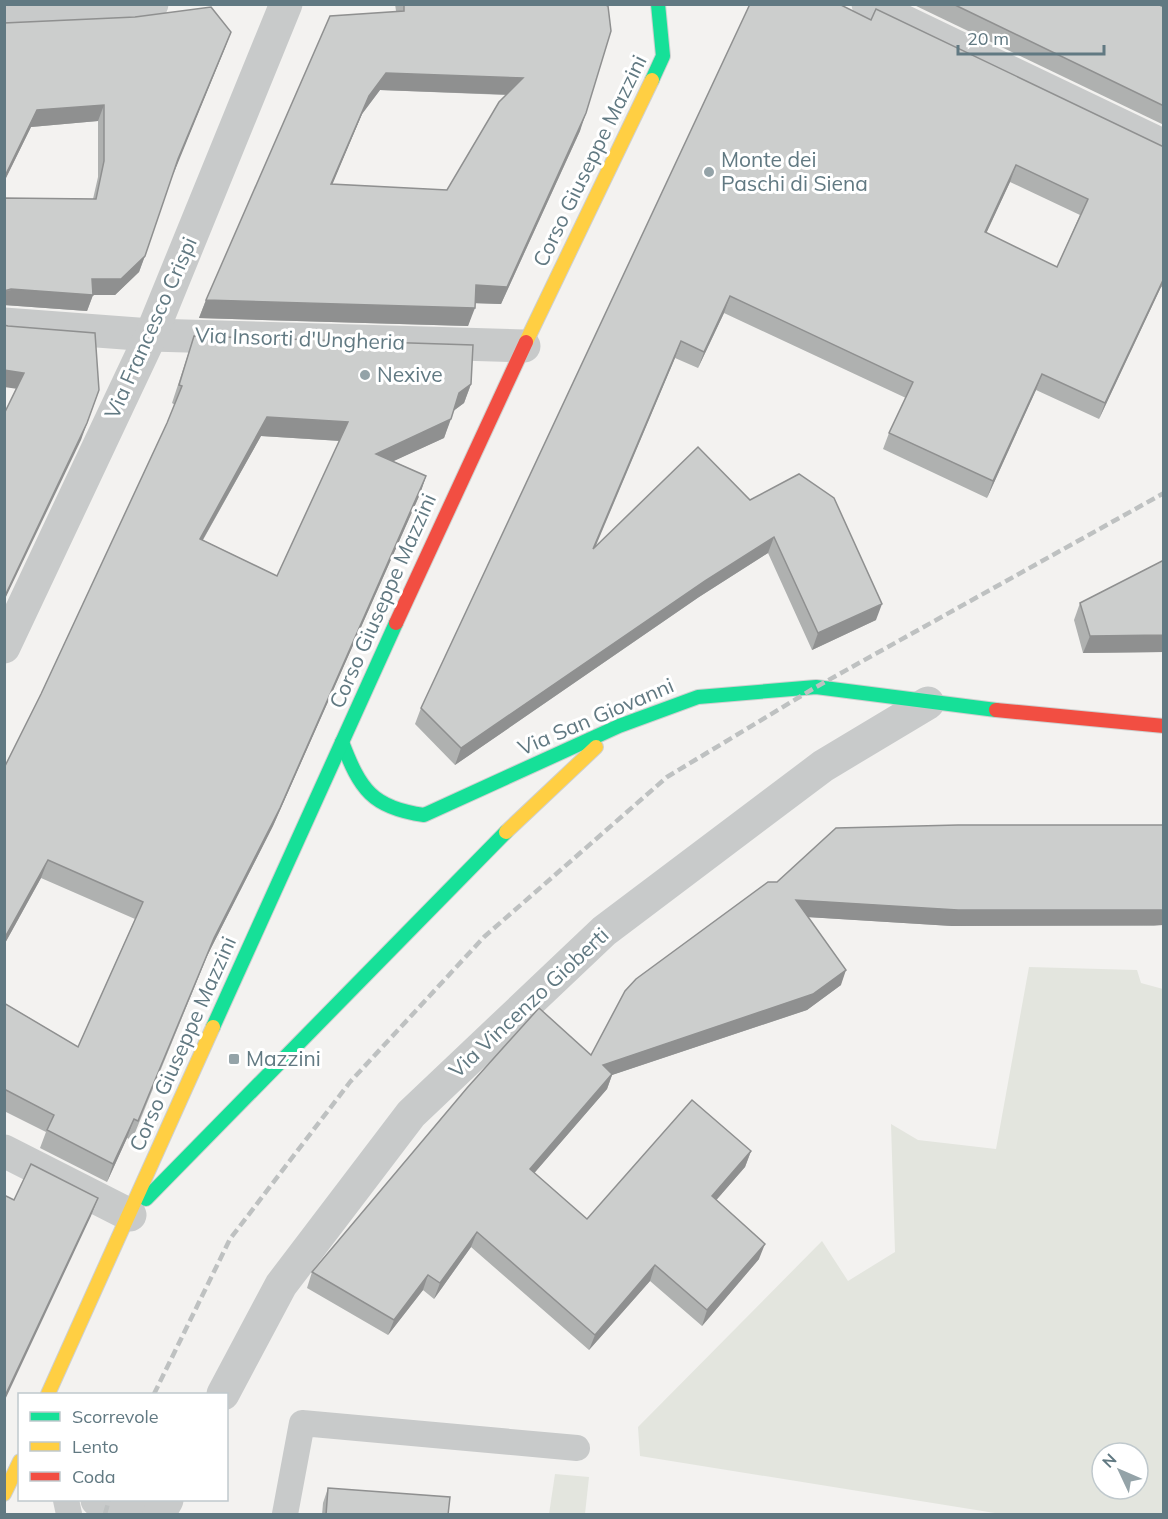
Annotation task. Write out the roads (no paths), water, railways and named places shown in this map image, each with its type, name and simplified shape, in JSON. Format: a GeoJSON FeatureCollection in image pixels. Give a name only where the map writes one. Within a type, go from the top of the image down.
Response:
{"type":"FeatureCollection","features":[{"type":"Feature","properties":{"kind":"main road","name":"Corso Giuseppe Mazzini"},"geometry":{"type":"LineString","coordinates":[[49,1393],[342,742],[524,346],[663,56],[658,4]]}},
{"type":"Feature","properties":{"kind":"main road","name":"Via San Giovanni"},"geometry":{"type":"LineString","coordinates":[[342,742],[355,777],[375,801],[398,813],[424,815],[619,726],[698,696],[816,687],[928,703],[1164,726]]}},
{"type":"Feature","properties":{"kind":"main road","name":"Corso Giuseppe Mazzini"},"geometry":{"type":"LineString","coordinates":[[130,1215],[483,854],[619,726]]}},
{"type":"Feature","properties":{"kind":"street"},"geometry":{"type":"LineString","coordinates":[[4,17],[152,4]]}},
{"type":"Feature","properties":{"kind":"street","name":"Via Francesco Crispi"},"geometry":{"type":"LineString","coordinates":[[4,646],[151,335],[286,4]]}},
{"type":"Feature","properties":{"kind":"street"},"geometry":{"type":"LineString","coordinates":[[868,4],[1164,146]]}},
{"type":"Feature","properties":{"kind":"street","name":"Via Insorti d'Ungheria"},"geometry":{"type":"LineString","coordinates":[[4,324],[151,335],[524,346]]}},
{"type":"Feature","properties":{"kind":"street","name":"Via Vincenzo Gioberti"},"geometry":{"type":"LineString","coordinates":[[224,1393],[281,1285],[411,1114],[603,931],[823,766],[928,703]]}},
{"type":"Feature","properties":{"kind":"street"},"geometry":{"type":"LineString","coordinates":[[4,1151],[130,1215]]}},
{"type":"Feature","properties":{"kind":"street"},"geometry":{"type":"LineString","coordinates":[[100,1501],[142,1515]]}},
{"type":"Feature","properties":{"kind":"street"},"geometry":{"type":"LineString","coordinates":[[159,1515],[166,1501]]}},
{"type":"Feature","properties":{"kind":"lane"},"geometry":{"type":"LineString","coordinates":[[285,1515],[302,1423],[577,1448]]}},
{"type":"Feature","properties":{"kind":"railway"},"geometry":{"type":"LineString","coordinates":[[154,1393],[230,1239],[350,1082],[484,937],[667,777],[816,687],[1164,493]]}},
{"type":"Feature","properties":{"kind":"railway"},"geometry":{"type":"LineString","coordinates":[[105,1514],[109,1501]]}},
{"type":"Feature","properties":{"kind":"place","name":"Monte dei Paschi di Siena"},"geometry":{"type":"Point","coordinates":[709,172]}},
{"type":"Feature","properties":{"kind":"place","name":"Nexive"},"geometry":{"type":"Point","coordinates":[365,375]}},
{"type":"Feature","properties":{"kind":"place","name":"Mazzini"},"geometry":{"type":"Point","coordinates":[234,1059]}}]}
